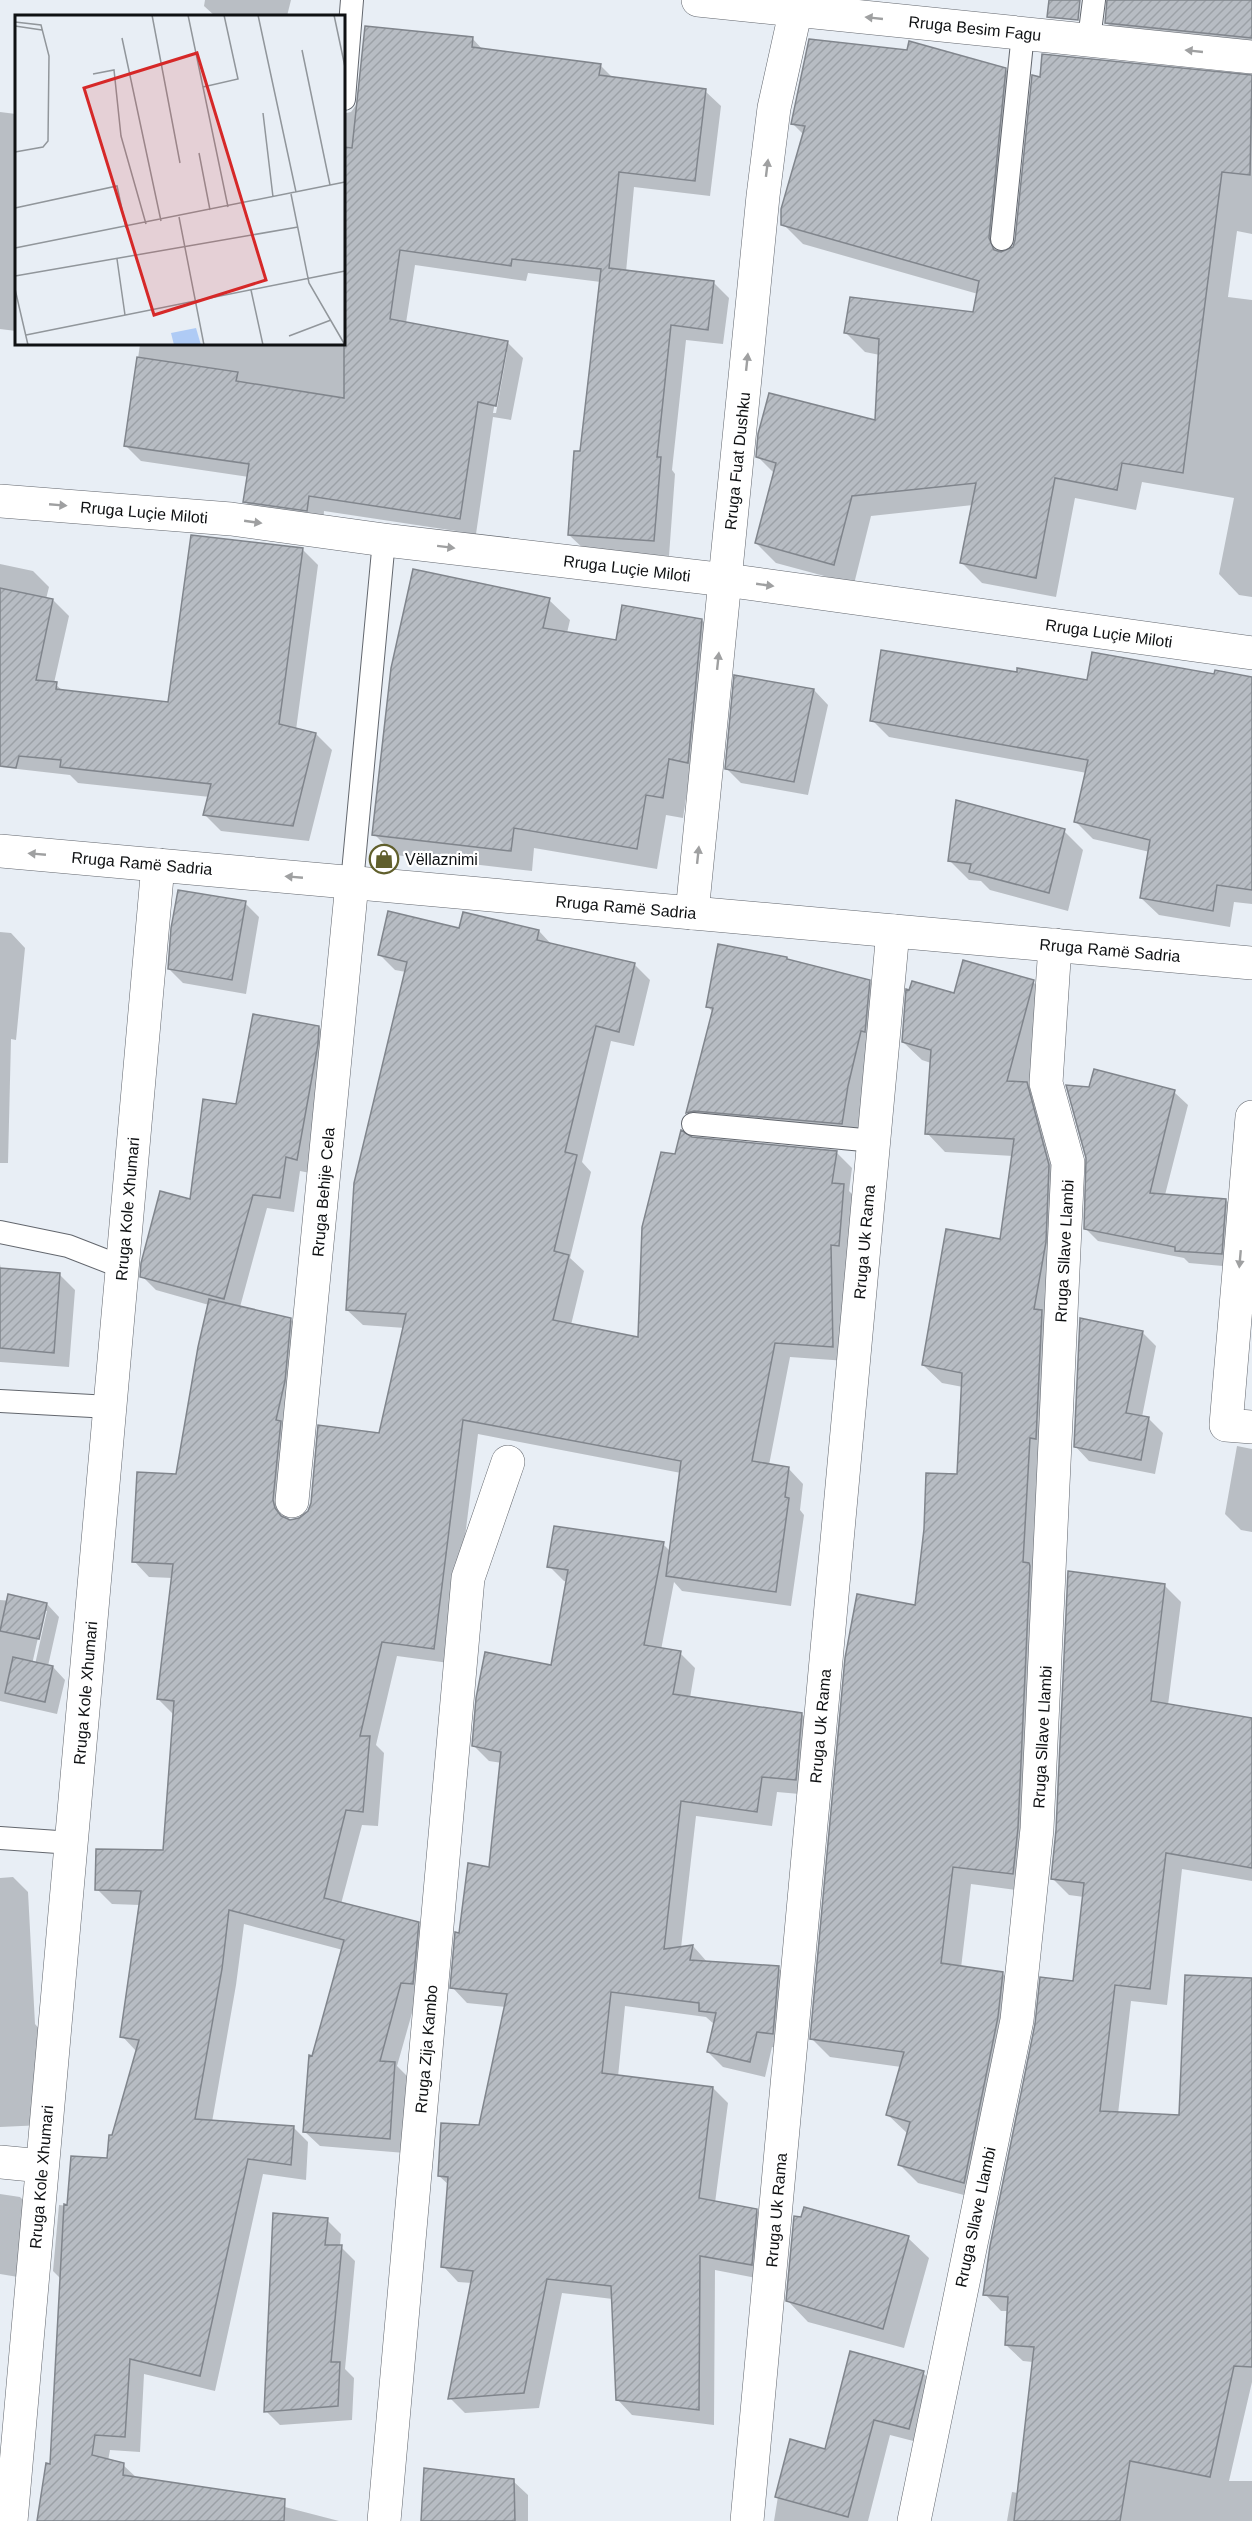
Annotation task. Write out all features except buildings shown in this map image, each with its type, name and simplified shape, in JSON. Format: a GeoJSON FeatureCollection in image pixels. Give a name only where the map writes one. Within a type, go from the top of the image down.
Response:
{"type":"FeatureCollection","features":[{"type":"Feature","properties":{"kind":"street","name":"Rruga Besim Fagu"},"geometry":{"type":"LineString","coordinates":[[698,0],[797,5],[1023,33],[1252,57]]}},
{"type":"Feature","properties":{"kind":"street","name":"Rruga Fuat Dushku"},"geometry":{"type":"LineString","coordinates":[[692,913],[763,196],[774,108],[797,5]]}},
{"type":"Feature","properties":{"kind":"street","name":"Rruga Luçie Miloti"},"geometry":{"type":"LineString","coordinates":[[0,501],[231,519],[384,540],[726,579],[1252,653]]}},
{"type":"Feature","properties":{"kind":"street","name":"Rruga Ramë Sadria"},"geometry":{"type":"LineString","coordinates":[[0,851],[1252,963]]}},
{"type":"Feature","properties":{"kind":"street","name":"Rruga Kole Xhumari"},"geometry":{"type":"LineString","coordinates":[[11,2521],[158,865]]}},
{"type":"Feature","properties":{"kind":"street","name":"Rruga Behije Cela"},"geometry":{"type":"LineString","coordinates":[[291,1502],[352,883]]}},
{"type":"Feature","properties":{"kind":"street","name":"Rruga Uk Rama"},"geometry":{"type":"LineString","coordinates":[[747,2521],[893,931]]}},
{"type":"Feature","properties":{"kind":"street","name":"Rruga Sllave Llambi"},"geometry":{"type":"LineString","coordinates":[[914,2521],[1017,2020],[1037,1829],[1068,1163],[1046,1083],[1055,945]]}},
{"type":"Feature","properties":{"kind":"street"},"geometry":{"type":"LineString","coordinates":[[1252,1117],[1227,1425],[1252,1427]]}},
{"type":"Feature","properties":{"kind":"street","name":"Rruga Zija Kambo"},"geometry":{"type":"LineString","coordinates":[[384,2521],[468,1578],[508,1462]]}},
{"type":"Feature","properties":{"kind":"street"},"geometry":{"type":"LineString","coordinates":[[0,2162],[42,2166]]}},
{"type":"Feature","properties":{"kind":"lane"},"geometry":{"type":"LineString","coordinates":[[345,87],[352,0]]}},
{"type":"Feature","properties":{"kind":"lane"},"geometry":{"type":"LineString","coordinates":[[1089,39],[1094,0]]}},
{"type":"Feature","properties":{"kind":"lane"},"geometry":{"type":"LineString","coordinates":[[1002,239],[1023,33]]}},
{"type":"Feature","properties":{"kind":"lane"},"geometry":{"type":"LineString","coordinates":[[352,883],[384,540]]}},
{"type":"Feature","properties":{"kind":"lane"},"geometry":{"type":"LineString","coordinates":[[693,1124],[874,1141]]}},
{"type":"Feature","properties":{"kind":"lane"},"geometry":{"type":"LineString","coordinates":[[0,1232],[68,1245],[122,1267]]}},
{"type":"Feature","properties":{"kind":"lane"},"geometry":{"type":"LineString","coordinates":[[0,1401],[110,1407]]}},
{"type":"Feature","properties":{"kind":"lane"},"geometry":{"type":"LineString","coordinates":[[0,1838],[72,1843]]}},
{"type":"Feature","properties":{"kind":"place","name":"Vëllaznimi"},"geometry":{"type":"Point","coordinates":[384,859]}}]}
